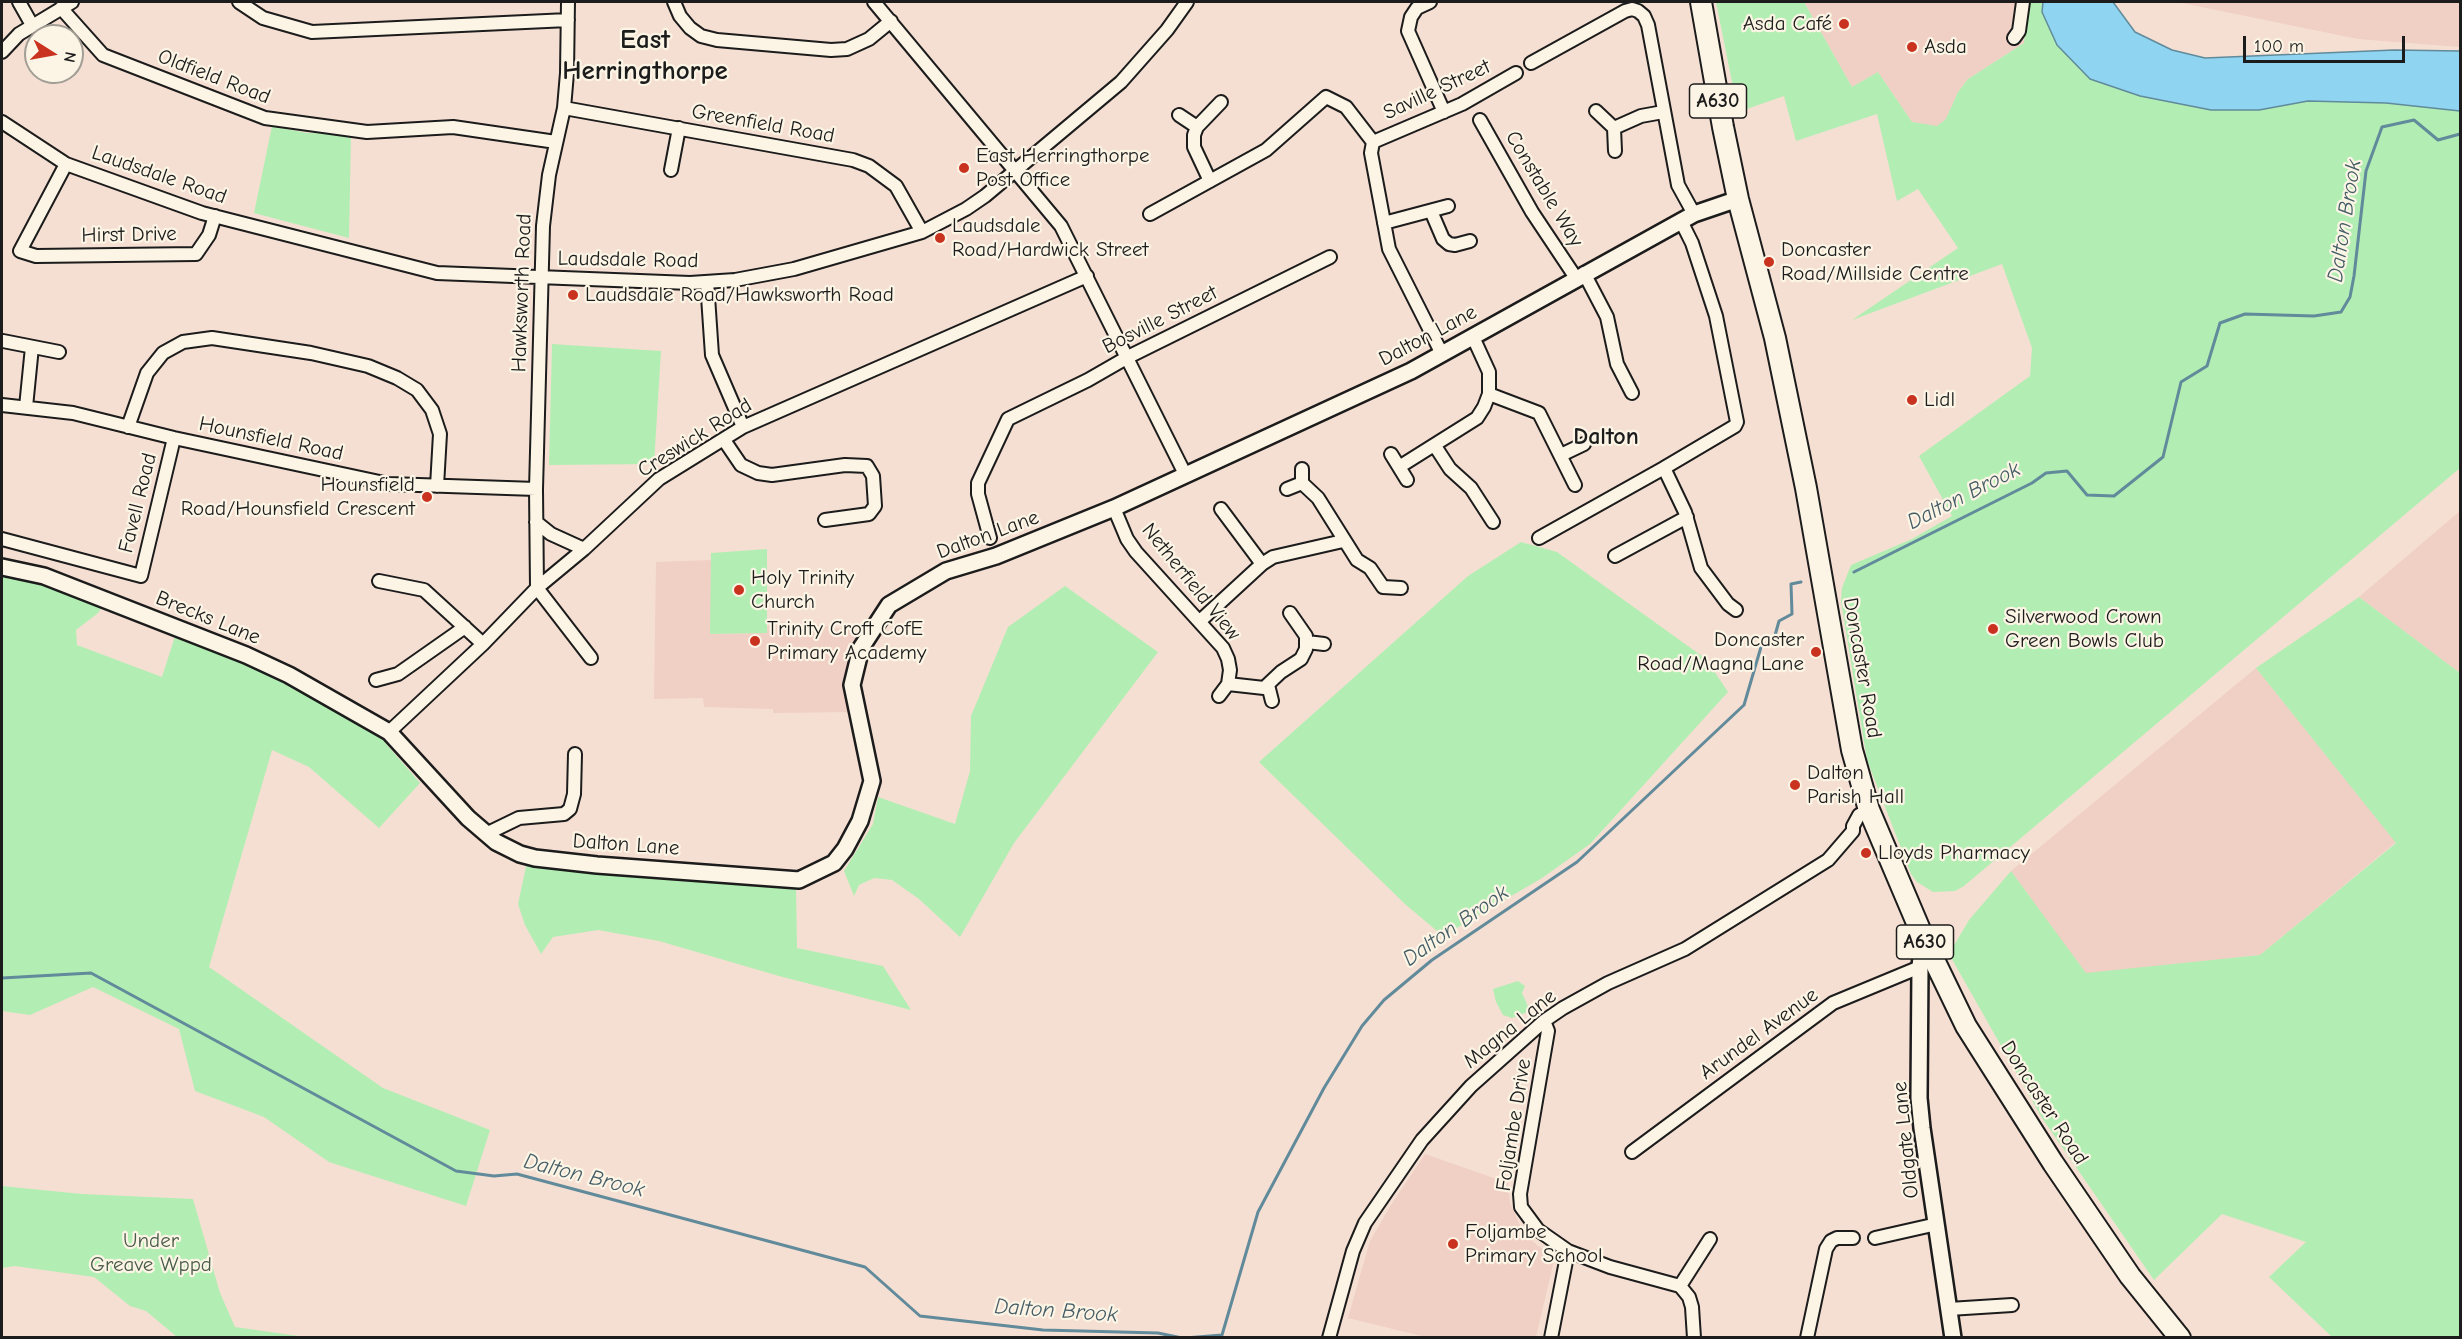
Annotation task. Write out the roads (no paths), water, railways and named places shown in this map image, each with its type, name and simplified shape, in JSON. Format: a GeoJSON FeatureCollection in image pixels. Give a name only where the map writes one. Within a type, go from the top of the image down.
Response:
{"type":"FeatureCollection","features":[{"type":"Feature","properties":{"kind":"main road","name":"Doncaster Road"},"geometry":{"type":"LineString","coordinates":[[1701,2],[1713,79],[1738,199],[1775,338],[1807,495],[1852,750],[1872,818],[1923,937],[1966,1026],[2130,1276],[2180,1338]]}},
{"type":"Feature","properties":{"kind":"street"},"geometry":{"type":"LineString","coordinates":[[19,2],[31,24]]}},
{"type":"Feature","properties":{"kind":"street"},"geometry":{"type":"LineString","coordinates":[[239,2],[263,18],[312,32],[568,20]]}},
{"type":"Feature","properties":{"kind":"street","name":"Hawksworth Road"},"geometry":{"type":"LineString","coordinates":[[537,588],[536,489],[540,278],[544,214],[564,108],[568,2]]}},
{"type":"Feature","properties":{"kind":"street"},"geometry":{"type":"LineString","coordinates":[[674,2],[680,16],[690,28],[702,36],[717,40],[831,50],[847,49],[869,39],[891,21]]}},
{"type":"Feature","properties":{"kind":"street"},"geometry":{"type":"LineString","coordinates":[[874,2],[1061,226],[1186,476]]}},
{"type":"Feature","properties":{"kind":"street","name":"Laudsdale Road"},"geometry":{"type":"LineString","coordinates":[[2,122],[66,164],[215,216],[437,273],[707,282],[760,276],[794,269],[922,232],[966,209],[1120,82],[1167,30],[1187,2]]}},
{"type":"Feature","properties":{"kind":"street"},"geometry":{"type":"LineString","coordinates":[[1430,2],[1417,9],[1411,16],[1408,31],[1444,112]]}},
{"type":"Feature","properties":{"kind":"street"},"geometry":{"type":"LineString","coordinates":[[2014,38],[2019,31],[2023,2]]}},
{"type":"Feature","properties":{"kind":"street"},"geometry":{"type":"LineString","coordinates":[[35,24],[67,5]]}},
{"type":"Feature","properties":{"kind":"street","name":"Oldfield Road"},"geometry":{"type":"LineString","coordinates":[[67,5],[103,55],[265,118],[367,132],[453,127],[556,141]]}},
{"type":"Feature","properties":{"kind":"street"},"geometry":{"type":"LineString","coordinates":[[1531,63],[1625,11],[1638,11],[1648,25],[1678,184],[1688,218],[1692,243],[1716,316],[1737,422],[1735,426],[1664,468],[1539,538]]}},
{"type":"Feature","properties":{"kind":"street"},"geometry":{"type":"LineString","coordinates":[[2,52],[24,31]]}},
{"type":"Feature","properties":{"kind":"street","name":"Saville Street"},"geometry":{"type":"LineString","coordinates":[[1373,142],[1462,104],[1516,73]]}},
{"type":"Feature","properties":{"kind":"street"},"geometry":{"type":"LineString","coordinates":[[1150,214],[1266,150],[1326,97],[1335,100],[1346,107],[1373,142],[1371,153],[1389,249],[1442,354]]}},
{"type":"Feature","properties":{"kind":"street"},"geometry":{"type":"LineString","coordinates":[[1210,181],[1194,147],[1194,135],[1197,127],[1221,102]]}},
{"type":"Feature","properties":{"kind":"street","name":"Greenfield Road"},"geometry":{"type":"LineString","coordinates":[[564,108],[826,154],[869,166],[896,186],[922,232]]}},
{"type":"Feature","properties":{"kind":"street"},"geometry":{"type":"LineString","coordinates":[[1596,111],[1614,128],[1615,151]]}},
{"type":"Feature","properties":{"kind":"street"},"geometry":{"type":"LineString","coordinates":[[1614,128],[1641,116],[1663,112]]}},
{"type":"Feature","properties":{"kind":"street"},"geometry":{"type":"LineString","coordinates":[[1179,115],[1197,127]]}},
{"type":"Feature","properties":{"kind":"street","name":"Constable Way"},"geometry":{"type":"LineString","coordinates":[[1480,120],[1532,212],[1580,276],[1607,317],[1617,364],[1632,393]]}},
{"type":"Feature","properties":{"kind":"street"},"geometry":{"type":"LineString","coordinates":[[671,170],[679,128]]}},
{"type":"Feature","properties":{"kind":"street","name":"Hirst Drive"},"geometry":{"type":"LineString","coordinates":[[66,164],[20,251],[36,256],[196,254],[209,235],[215,216]]}},
{"type":"Feature","properties":{"kind":"street","name":"Dalton Lane"},"geometry":{"type":"LineString","coordinates":[[389,732],[486,834],[520,854],[535,858],[597,865],[799,880],[830,866],[845,849],[860,820],[872,781],[852,685],[861,648],[889,605],[946,571],[996,556],[1114,508],[1411,371],[1688,218],[1738,199]]}},
{"type":"Feature","properties":{"kind":"street"},"geometry":{"type":"LineString","coordinates":[[1384,223],[1448,206]]}},
{"type":"Feature","properties":{"kind":"street"},"geometry":{"type":"LineString","coordinates":[[1431,211],[1443,239],[1449,244],[1455,245],[1470,241]]}},
{"type":"Feature","properties":{"kind":"street","name":"Bosville Street"},"geometry":{"type":"LineString","coordinates":[[1001,525],[988,533],[978,495],[978,483],[1008,419],[1330,257]]}},
{"type":"Feature","properties":{"kind":"street","name":"Creswick Road"},"geometry":{"type":"LineString","coordinates":[[389,732],[483,644],[537,588],[584,549],[659,479],[743,427],[1088,276]]}},
{"type":"Feature","properties":{"kind":"street"},"geometry":{"type":"LineString","coordinates":[[707,282],[712,355],[743,427]]}},
{"type":"Feature","properties":{"kind":"street"},"geometry":{"type":"LineString","coordinates":[[1399,467],[1477,418],[1484,407],[1489,394],[1489,372],[1473,337]]}},
{"type":"Feature","properties":{"kind":"street"},"geometry":{"type":"LineString","coordinates":[[128,427],[147,373],[163,353],[183,342],[212,338],[311,353],[368,366],[397,378],[417,390],[432,410],[440,435],[437,486]]}},
{"type":"Feature","properties":{"kind":"street"},"geometry":{"type":"LineString","coordinates":[[3,341],[59,352]]}},
{"type":"Feature","properties":{"kind":"street"},"geometry":{"type":"LineString","coordinates":[[26,407],[32,347]]}},
{"type":"Feature","properties":{"kind":"street"},"geometry":{"type":"LineString","coordinates":[[1489,394],[1536,410],[1542,417],[1575,485]]}},
{"type":"Feature","properties":{"kind":"street","name":"Hounsfield Road"},"geometry":{"type":"LineString","coordinates":[[2,405],[73,412],[174,438],[389,484],[536,489]]}},
{"type":"Feature","properties":{"kind":"street","name":"Favell Road"},"geometry":{"type":"LineString","coordinates":[[141,576],[174,438]]}},
{"type":"Feature","properties":{"kind":"street"},"geometry":{"type":"LineString","coordinates":[[724,440],[741,465],[758,473],[772,475],[845,465],[867,466],[873,476],[874,486],[874,506],[869,514],[825,520]]}},
{"type":"Feature","properties":{"kind":"street"},"geometry":{"type":"LineString","coordinates":[[1561,455],[1584,444]]}},
{"type":"Feature","properties":{"kind":"street"},"geometry":{"type":"LineString","coordinates":[[1435,446],[1450,469],[1471,488],[1493,522]]}},
{"type":"Feature","properties":{"kind":"street"},"geometry":{"type":"LineString","coordinates":[[1390,454],[1407,480]]}},
{"type":"Feature","properties":{"kind":"street"},"geometry":{"type":"LineString","coordinates":[[1664,468],[1687,517],[1701,568],[1728,608]]}},
{"type":"Feature","properties":{"kind":"street"},"geometry":{"type":"LineString","coordinates":[[1302,469],[1302,483],[1318,498],[1357,560],[1370,568],[1379,584],[1389,589],[1401,588]]}},
{"type":"Feature","properties":{"kind":"street"},"geometry":{"type":"LineString","coordinates":[[1287,489],[1302,483]]}},
{"type":"Feature","properties":{"kind":"street","name":"Netherfield View"},"geometry":{"type":"LineString","coordinates":[[1114,508],[1127,539],[1136,552],[1223,648],[1228,659],[1228,684]]}},
{"type":"Feature","properties":{"kind":"street"},"geometry":{"type":"LineString","coordinates":[[1221,509],[1262,564]]}},
{"type":"Feature","properties":{"kind":"street"},"geometry":{"type":"LineString","coordinates":[[1615,556],[1687,517]]}},
{"type":"Feature","properties":{"kind":"street"},"geometry":{"type":"LineString","coordinates":[[536,522],[551,534],[584,549]]}},
{"type":"Feature","properties":{"kind":"street","name":"Brecks Lane"},"geometry":{"type":"LineString","coordinates":[[2,539],[141,576]]}},
{"type":"Feature","properties":{"kind":"street"},"geometry":{"type":"LineString","coordinates":[[1200,621],[1262,564],[1273,557],[1343,541]]}},
{"type":"Feature","properties":{"kind":"street","name":"Brecks Lane"},"geometry":{"type":"LineString","coordinates":[[2,567],[44,576],[246,655],[289,675],[389,732]]}},
{"type":"Feature","properties":{"kind":"street"},"geometry":{"type":"LineString","coordinates":[[379,581],[424,590],[483,644]]}},
{"type":"Feature","properties":{"kind":"street"},"geometry":{"type":"LineString","coordinates":[[537,588],[591,658]]}},
{"type":"Feature","properties":{"kind":"street"},"geometry":{"type":"LineString","coordinates":[[1219,696],[1228,684],[1260,688],[1268,686],[1281,672],[1301,659],[1307,642],[1303,631],[1290,613]]}},
{"type":"Feature","properties":{"kind":"street"},"geometry":{"type":"LineString","coordinates":[[376,680],[398,675],[465,627]]}},
{"type":"Feature","properties":{"kind":"street"},"geometry":{"type":"LineString","coordinates":[[1307,642],[1324,644]]}},
{"type":"Feature","properties":{"kind":"street"},"geometry":{"type":"LineString","coordinates":[[1268,686],[1272,701]]}},
{"type":"Feature","properties":{"kind":"street"},"geometry":{"type":"LineString","coordinates":[[486,834],[519,818],[564,814],[570,809],[574,794],[575,754]]}},
{"type":"Feature","properties":{"kind":"street","name":"Magna Lane"},"geometry":{"type":"LineString","coordinates":[[1329,1338],[1353,1251],[1365,1223],[1384,1192],[1422,1140],[1448,1110],[1544,1021],[1608,982],[1685,949],[1715,931],[1828,860],[1853,831],[1853,825],[1859,815],[1872,818]]}},
{"type":"Feature","properties":{"kind":"street","name":"Oldgate Lane"},"geometry":{"type":"LineString","coordinates":[[1923,937],[1920,967],[1919,1098],[1953,1338]]}},
{"type":"Feature","properties":{"kind":"street","name":"Arundel Avenue"},"geometry":{"type":"LineString","coordinates":[[1632,1152],[1833,1003],[1920,967]]}},
{"type":"Feature","properties":{"kind":"street","name":"Foljambe Drive"},"geometry":{"type":"LineString","coordinates":[[1544,1021],[1548,1031],[1520,1194],[1521,1207],[1538,1230],[1568,1251],[1610,1267],[1680,1286]]}},
{"type":"Feature","properties":{"kind":"street"},"geometry":{"type":"LineString","coordinates":[[1875,1238],[1937,1224]]}},
{"type":"Feature","properties":{"kind":"street"},"geometry":{"type":"LineString","coordinates":[[1808,1336],[1826,1249],[1837,1238],[1853,1238]]}},
{"type":"Feature","properties":{"kind":"street"},"geometry":{"type":"LineString","coordinates":[[1694,1338],[1692,1307],[1689,1297],[1680,1286],[1710,1239]]}},
{"type":"Feature","properties":{"kind":"street"},"geometry":{"type":"LineString","coordinates":[[1551,1338],[1568,1251]]}},
{"type":"Feature","properties":{"kind":"street"},"geometry":{"type":"LineString","coordinates":[[1949,1309],[2012,1305]]}},
{"type":"Feature","properties":{"kind":"water"},"geometry":{"type":"Polygon","coordinates":[[[2043,2],[2113,2],[2135,32],[2172,50],[2205,58],[2394,50],[2460,51],[2460,111],[2386,103],[2308,101],[2259,110],[2211,110],[2140,96],[2090,79],[2057,45],[2042,12],[2043,2]]]}},
{"type":"Feature","properties":{"kind":"waterway","name":"Dalton Brook"},"geometry":{"type":"LineString","coordinates":[[1854,572],[2032,483],[2046,473],[2067,471],[2087,495],[2114,496],[2163,457],[2181,382],[2207,366],[2220,323],[2245,314],[2314,316],[2341,312],[2350,297],[2354,276],[2366,171],[2382,127],[2414,120],[2438,140],[2460,134]]}},
{"type":"Feature","properties":{"kind":"waterway","name":"Dalton Brook"},"geometry":{"type":"LineString","coordinates":[[1185,1338],[1222,1335],[1258,1212],[1324,1088],[1362,1026],[1384,1000],[1432,960],[1577,862],[1744,705],[1761,647],[1774,639],[1779,621],[1792,614],[1791,584],[1801,582]]}},
{"type":"Feature","properties":{"kind":"waterway","name":"Dalton Brook"},"geometry":{"type":"LineString","coordinates":[[2,978],[91,973],[456,1171],[494,1176],[517,1174],[865,1267],[920,1316],[1043,1330],[1158,1333],[1182,1338]]}},
{"type":"Feature","properties":{"kind":"place","name":"Asda Café"},"geometry":{"type":"Point","coordinates":[1844,24]}},
{"type":"Feature","properties":{"kind":"place","name":"Asda"},"geometry":{"type":"Point","coordinates":[1912,47]}},
{"type":"Feature","properties":{"kind":"place","name":"East Herringthorpe Post Office"},"geometry":{"type":"Point","coordinates":[964,168]}},
{"type":"Feature","properties":{"kind":"place","name":"Laudsdale Road/Hardwick Street"},"geometry":{"type":"Point","coordinates":[940,238]}},
{"type":"Feature","properties":{"kind":"place","name":"Doncaster Road/Millside Centre"},"geometry":{"type":"Point","coordinates":[1769,262]}},
{"type":"Feature","properties":{"kind":"place","name":"Laudsdale Road/Hawksworth Road"},"geometry":{"type":"Point","coordinates":[573,295]}},
{"type":"Feature","properties":{"kind":"place","name":"Lidl"},"geometry":{"type":"Point","coordinates":[1912,400]}},
{"type":"Feature","properties":{"kind":"place","name":"Hounsfield Road/Hounsfield Crescent"},"geometry":{"type":"Point","coordinates":[427,497]}},
{"type":"Feature","properties":{"kind":"place","name":"Holy Trinity Church"},"geometry":{"type":"Point","coordinates":[739,590]}},
{"type":"Feature","properties":{"kind":"place","name":"Silverwood Crown Green Bowls Club"},"geometry":{"type":"Point","coordinates":[1993,629]}},
{"type":"Feature","properties":{"kind":"place","name":"Trinity Croft CofE Primary Academy"},"geometry":{"type":"Point","coordinates":[755,641]}},
{"type":"Feature","properties":{"kind":"place","name":"Doncaster Road/Magna Lane"},"geometry":{"type":"Point","coordinates":[1816,652]}},
{"type":"Feature","properties":{"kind":"place","name":"Dalton Parish Hall"},"geometry":{"type":"Point","coordinates":[1795,785]}},
{"type":"Feature","properties":{"kind":"place","name":"Lloyds Pharmacy"},"geometry":{"type":"Point","coordinates":[1866,853]}},
{"type":"Feature","properties":{"kind":"place","name":"Foljambe Primary School"},"geometry":{"type":"Point","coordinates":[1453,1244]}},
{"type":"Feature","properties":{"kind":"district","name":"East Herringthorpe"},"geometry":{"type":"Point","coordinates":[645,56]}},
{"type":"Feature","properties":{"kind":"district","name":"Dalton"},"geometry":{"type":"Point","coordinates":[1606,437]}},
{"type":"Feature","properties":{"kind":"park label","name":"Under Greave Wppd"},"geometry":{"type":"Point","coordinates":[151,1253]}}]}
